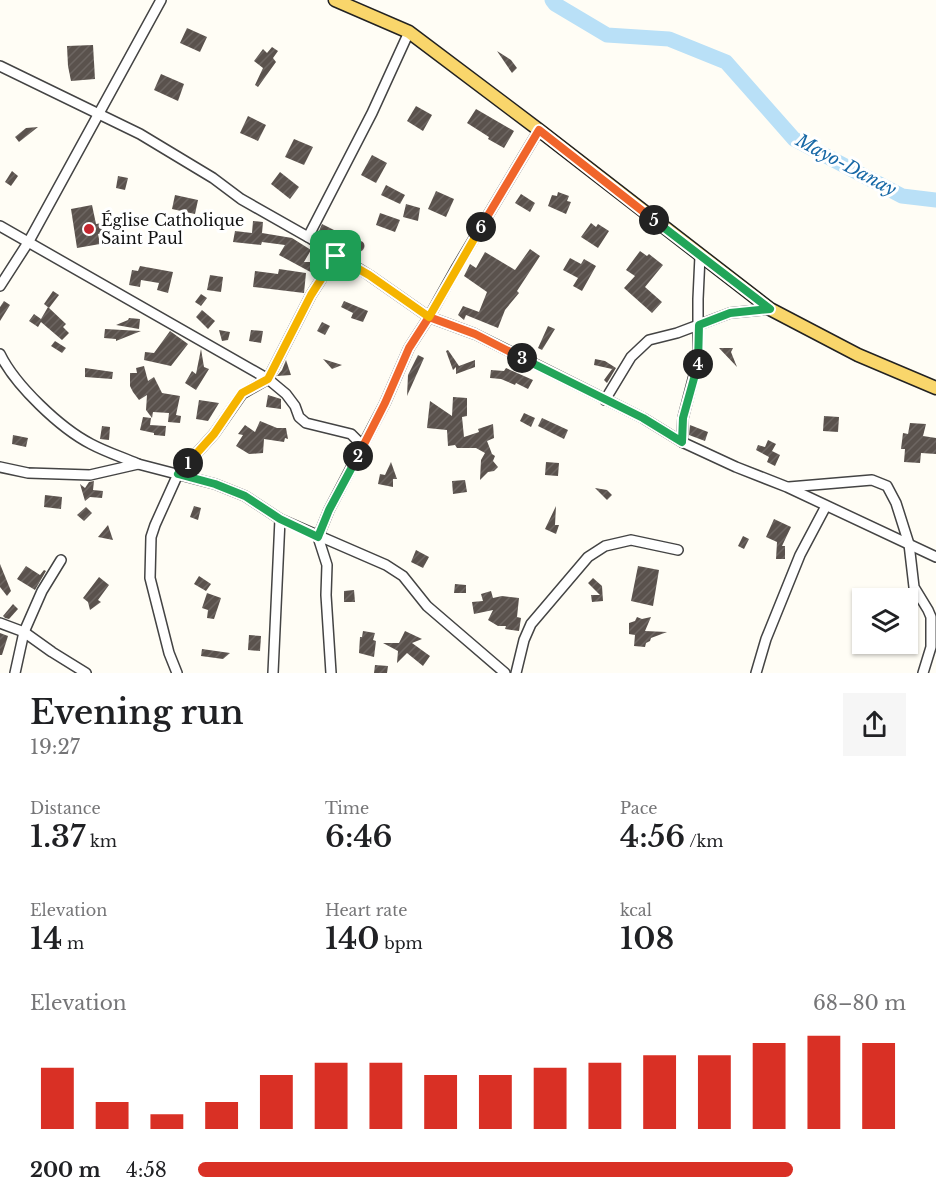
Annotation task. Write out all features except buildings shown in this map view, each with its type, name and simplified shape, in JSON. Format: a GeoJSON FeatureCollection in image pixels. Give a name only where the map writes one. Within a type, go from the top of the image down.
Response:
{"type":"FeatureCollection","features":[{"type":"Feature","properties":{"kind":"main road"},"geometry":{"type":"LineString","coordinates":[[335,0],[409,32],[770,309],[858,356],[936,388]]}},
{"type":"Feature","properties":{"kind":"street"},"geometry":{"type":"LineString","coordinates":[[0,286],[28,241],[161,0]]}},
{"type":"Feature","properties":{"kind":"street"},"geometry":{"type":"LineString","coordinates":[[308,237],[372,113],[409,32]]}},
{"type":"Feature","properties":{"kind":"street"},"geometry":{"type":"LineString","coordinates":[[0,66],[159,146],[213,178],[241,200],[308,237],[369,275],[429,317],[475,334],[643,418],[682,442],[787,487],[936,557]]}},
{"type":"Feature","properties":{"kind":"street"},"geometry":{"type":"LineString","coordinates":[[332,673],[326,595],[327,565],[318,537],[329,510],[363,446],[409,348],[539,130]]}},
{"type":"Feature","properties":{"kind":"street"},"geometry":{"type":"LineString","coordinates":[[0,226],[268,379],[286,394],[295,406],[299,417],[306,423],[351,434],[363,446]]}},
{"type":"Feature","properties":{"kind":"street"},"geometry":{"type":"LineString","coordinates":[[177,673],[150,578],[151,537],[154,525],[178,474],[214,434],[242,393],[268,379],[311,295],[336,256]]}},
{"type":"Feature","properties":{"kind":"street"},"geometry":{"type":"LineString","coordinates":[[682,442],[683,418],[698,360],[700,256]]}},
{"type":"Feature","properties":{"kind":"street"},"geometry":{"type":"LineString","coordinates":[[605,400],[630,357],[649,340],[677,333],[730,313],[770,309]]}},
{"type":"Feature","properties":{"kind":"street"},"geometry":{"type":"LineString","coordinates":[[0,354],[14,378],[41,405],[90,443],[138,464],[215,484],[245,496],[280,519],[386,565],[403,576],[427,606],[505,673]]}},
{"type":"Feature","properties":{"kind":"street"},"geometry":{"type":"LineString","coordinates":[[0,466],[28,473],[90,475],[138,464]]}},
{"type":"Feature","properties":{"kind":"street"},"geometry":{"type":"LineString","coordinates":[[787,487],[857,480],[880,482],[887,486],[896,503],[909,544],[917,594],[928,609],[930,617],[931,647],[923,673]]}},
{"type":"Feature","properties":{"kind":"street"},"geometry":{"type":"LineString","coordinates":[[756,673],[766,639],[800,555],[826,506]]}},
{"type":"Feature","properties":{"kind":"street"},"geometry":{"type":"LineString","coordinates":[[273,673],[280,519]]}},
{"type":"Feature","properties":{"kind":"street"},"geometry":{"type":"LineString","coordinates":[[516,673],[531,624],[588,557],[605,546],[631,540],[678,550]]}},
{"type":"Feature","properties":{"kind":"street"},"geometry":{"type":"LineString","coordinates":[[15,673],[24,632],[42,591],[61,560]]}},
{"type":"Feature","properties":{"kind":"street"},"geometry":{"type":"LineString","coordinates":[[0,623],[24,632],[86,673]]}},
{"type":"Feature","properties":{"kind":"waterway","name":"Mayo-Danay"},"geometry":{"type":"LineString","coordinates":[[552,0],[607,35],[669,39],[726,62],[794,139],[902,196],[936,200]]}},
{"type":"Feature","properties":{"kind":"place","name":"Église Catholique Saint Paul"},"geometry":{"type":"Point","coordinates":[89,229]}},
{"type":"Feature","properties":{"kind":"route"},"geometry":{"type":"LineString","coordinates":[[336,256],[311,295],[268,379],[242,393],[214,434],[178,474],[215,484],[245,496],[280,519],[318,537],[329,510],[385,403],[409,348],[429,317],[475,334],[643,418],[682,442],[683,418],[694,384],[698,360],[699,325],[730,313],[770,309],[539,130],[429,317],[369,275],[336,256]]}}]}
